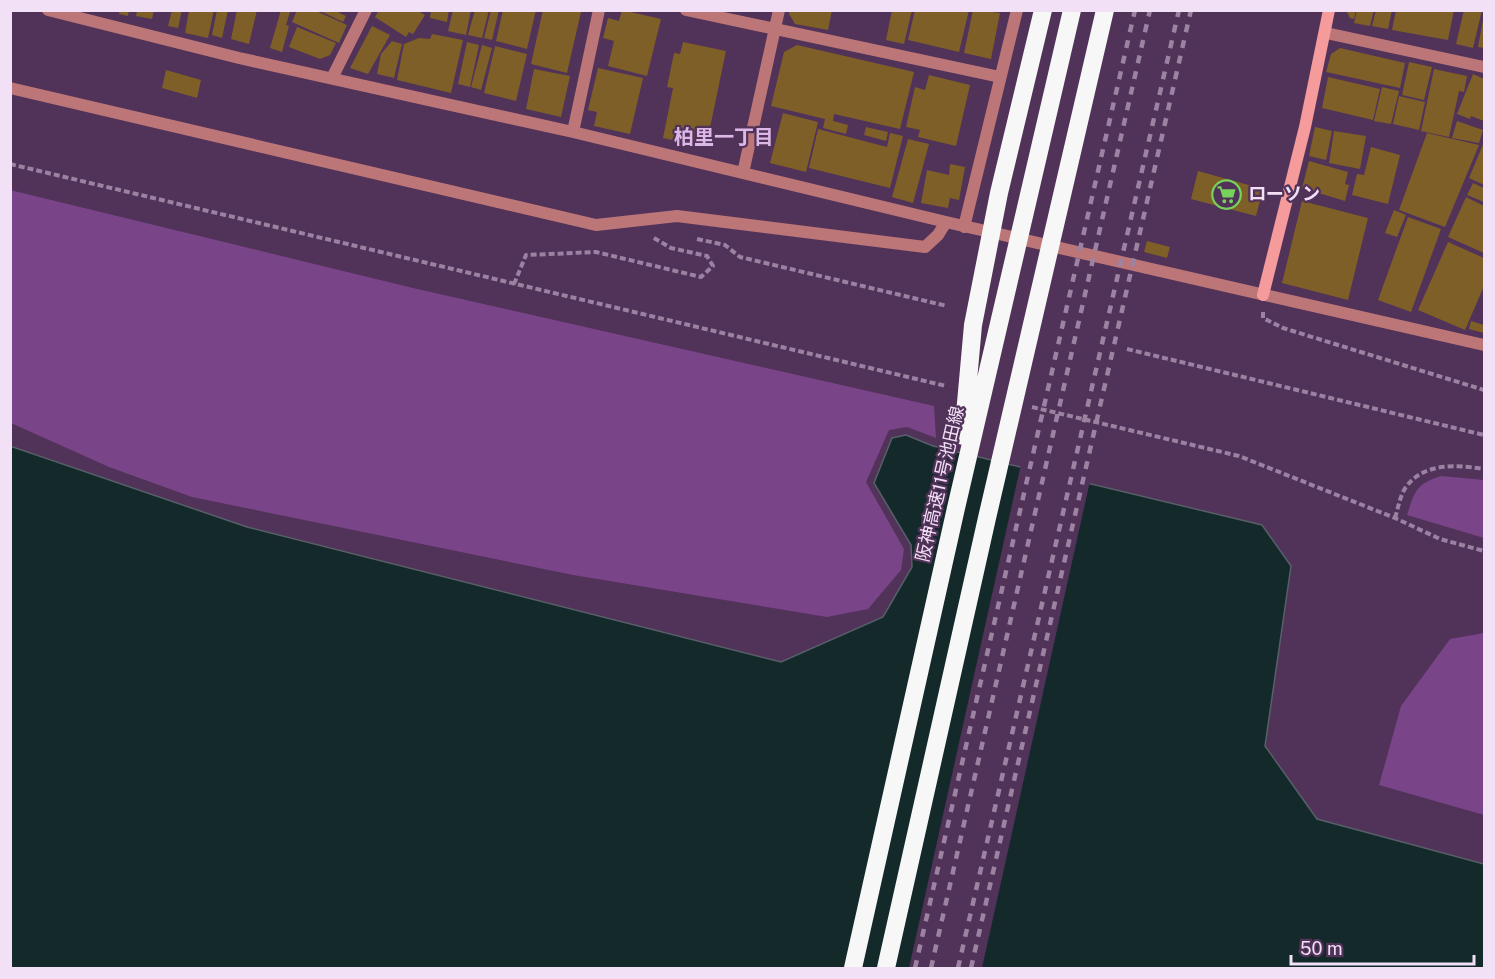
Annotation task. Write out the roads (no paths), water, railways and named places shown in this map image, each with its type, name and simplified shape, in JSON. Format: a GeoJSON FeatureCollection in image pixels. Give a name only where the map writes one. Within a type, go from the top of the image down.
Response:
{"type":"FeatureCollection","features":[{"type":"Feature","properties":{"kind":"highway"},"geometry":{"type":"LineString","coordinates":[[956,508],[973,325],[999,193],[1043,10]]}},
{"type":"Feature","properties":{"kind":"highway","name":"阪神高速11号池田線"},"geometry":{"type":"LineString","coordinates":[[853,969],[956,508],[1072,10]]}},
{"type":"Feature","properties":{"kind":"highway"},"geometry":{"type":"LineString","coordinates":[[886,969],[994,484],[1105,10]]}},
{"type":"Feature","properties":{"kind":"street"},"geometry":{"type":"LineString","coordinates":[[48,10],[239,58],[573,132],[946,222],[1485,345]]}},
{"type":"Feature","properties":{"kind":"street"},"geometry":{"type":"LineString","coordinates":[[332,78],[366,10]]}},
{"type":"Feature","properties":{"kind":"street"},"geometry":{"type":"LineString","coordinates":[[573,132],[598,10]]}},
{"type":"Feature","properties":{"kind":"street"},"geometry":{"type":"LineString","coordinates":[[686,10],[775,31],[1000,77]]}},
{"type":"Feature","properties":{"kind":"street"},"geometry":{"type":"LineString","coordinates":[[743,173],[779,10]]}},
{"type":"Feature","properties":{"kind":"street"},"geometry":{"type":"LineString","coordinates":[[964,226],[1017,10]]}},
{"type":"Feature","properties":{"kind":"street"},"geometry":{"type":"LineString","coordinates":[[1263,295],[1326,33],[1329,10]]}},
{"type":"Feature","properties":{"kind":"street"},"geometry":{"type":"LineString","coordinates":[[1326,33],[1485,67]]}},
{"type":"Feature","properties":{"kind":"street"},"geometry":{"type":"LineString","coordinates":[[10,88],[596,225],[642,218],[677,216],[925,247],[938,235],[946,222]]}},
{"type":"Feature","properties":{"kind":"railway"},"geometry":{"type":"LineString","coordinates":[[915,968],[1135,10]]}},
{"type":"Feature","properties":{"kind":"railway"},"geometry":{"type":"LineString","coordinates":[[931,968],[1150,10]]}},
{"type":"Feature","properties":{"kind":"railway"},"geometry":{"type":"LineString","coordinates":[[958,968],[1179,10]]}},
{"type":"Feature","properties":{"kind":"railway"},"geometry":{"type":"LineString","coordinates":[[971,968],[1191,10]]}},
{"type":"Feature","properties":{"kind":"place","name":"ローソン"},"geometry":{"type":"Point","coordinates":[1227,194]}},
{"type":"Feature","properties":{"kind":"district","name":"柏里一丁目"},"geometry":{"type":"Point","coordinates":[724,137]}}]}
